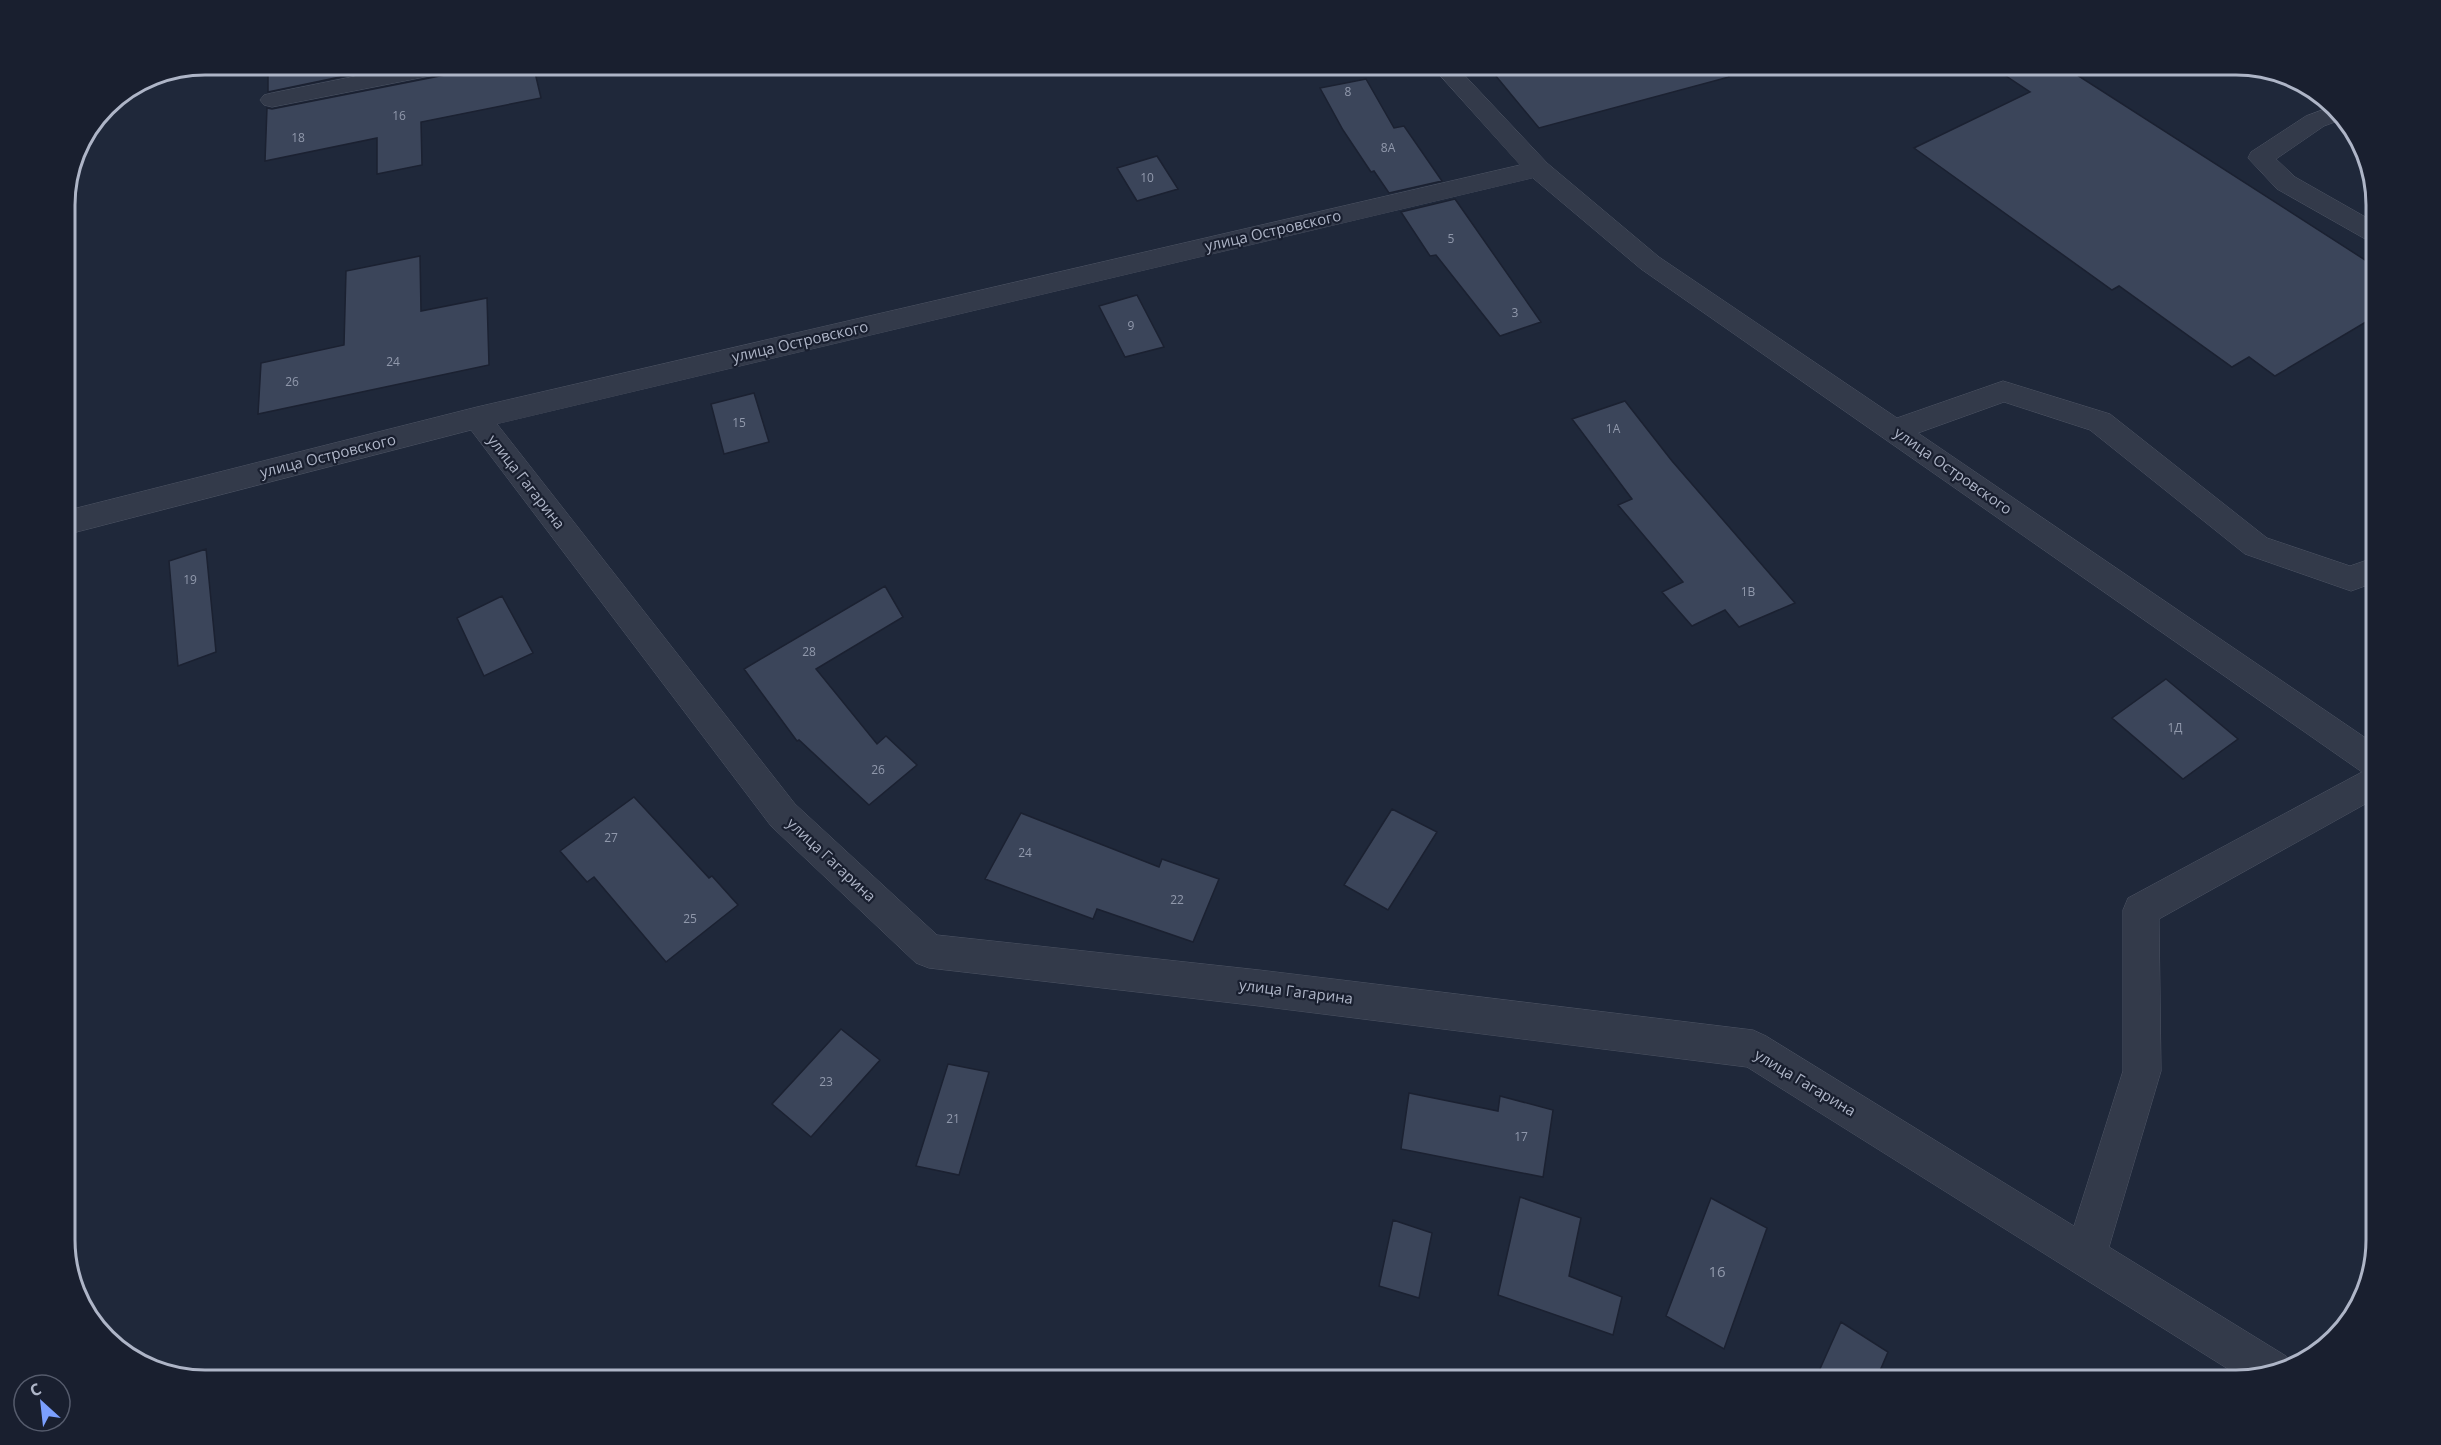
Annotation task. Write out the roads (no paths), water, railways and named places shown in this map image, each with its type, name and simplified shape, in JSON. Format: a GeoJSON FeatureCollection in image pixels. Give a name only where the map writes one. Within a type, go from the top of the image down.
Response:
{"type":"FeatureCollection","features":[{"type":"Feature","properties":{"kind":"street"},"geometry":{"type":"LineString","coordinates":[[272,100],[399,75]]}},
{"type":"Feature","properties":{"kind":"street","name":"улица Островского"},"geometry":{"type":"LineString","coordinates":[[1451,75],[1538,169],[1650,264],[2366,756]]}},
{"type":"Feature","properties":{"kind":"street"},"geometry":{"type":"LineString","coordinates":[[2330,115],[2315,121],[2260,158],[2286,183],[2366,228]]}},
{"type":"Feature","properties":{"kind":"street","name":"улица Островского"},"geometry":{"type":"LineString","coordinates":[[75,520],[477,418],[1538,169]]}},
{"type":"Feature","properties":{"kind":"street"},"geometry":{"type":"LineString","coordinates":[[1893,430],[2003,392],[2100,422],[2256,546],[2351,579],[2366,573]]}},
{"type":"Feature","properties":{"kind":"street","name":"улица Гагарина"},"geometry":{"type":"LineString","coordinates":[[477,418],[783,815],[929,951],[1259,987],[1753,1049],[2264,1367]]}},
{"type":"Feature","properties":{"kind":"street"},"geometry":{"type":"LineString","coordinates":[[2085,1257],[2142,1071],[2142,910],[2366,787]]}}]}
